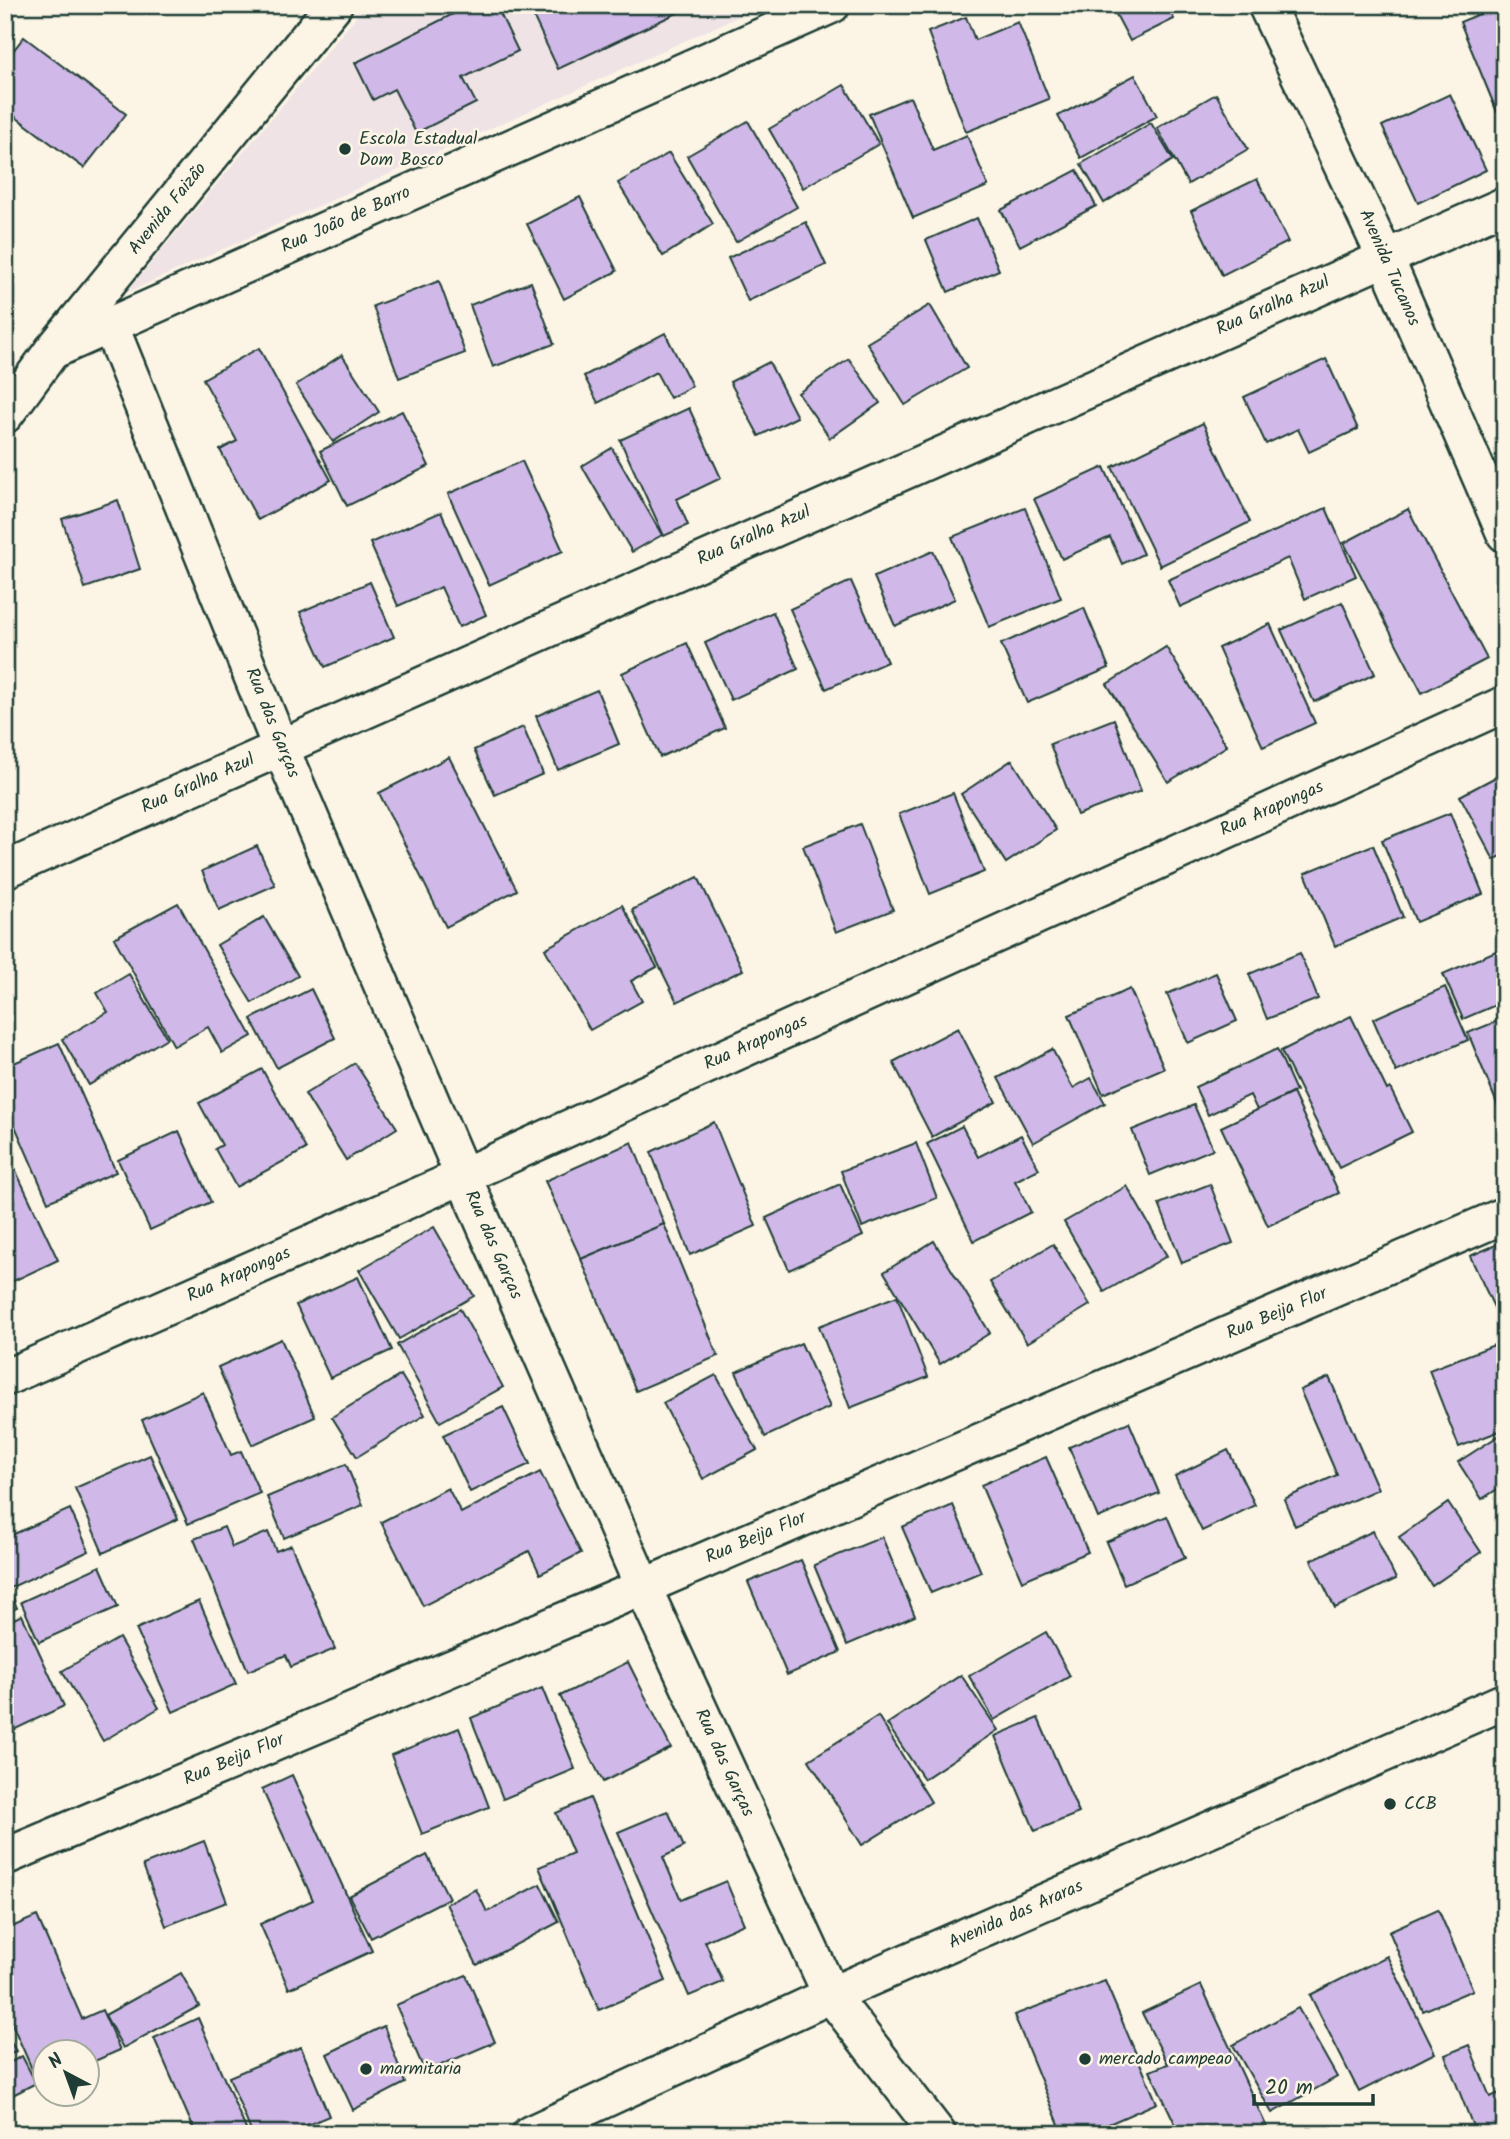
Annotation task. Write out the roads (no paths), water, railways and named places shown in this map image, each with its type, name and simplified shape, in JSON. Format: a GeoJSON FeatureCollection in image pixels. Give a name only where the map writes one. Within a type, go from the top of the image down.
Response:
{"type":"FeatureCollection","features":[{"type":"Feature","properties":{"kind":"street","name":"Avenida Faizão"},"geometry":{"type":"LineString","coordinates":[[5,415],[52,351],[334,5]]}},
{"type":"Feature","properties":{"kind":"street","name":"Rua João de Barro"},"geometry":{"type":"LineString","coordinates":[[52,351],[832,5]]}},
{"type":"Feature","properties":{"kind":"street","name":"Avenida Tucanos"},"geometry":{"type":"LineString","coordinates":[[1266,5],[1385,257],[1505,534]]}},
{"type":"Feature","properties":{"kind":"street","name":"Rua Gralha Azul"},"geometry":{"type":"LineString","coordinates":[[5,870],[1505,205]]}},
{"type":"Feature","properties":{"kind":"street","name":"Rua das Garças"},"geometry":{"type":"LineString","coordinates":[[110,324],[280,746],[463,1176],[643,1587],[831,1995],[938,2134]]}},
{"type":"Feature","properties":{"kind":"street","name":"Rua Arapongas"},"geometry":{"type":"LineString","coordinates":[[5,1378],[463,1176],[1505,704]]}},
{"type":"Feature","properties":{"kind":"street","name":"Rua Beija Flor"},"geometry":{"type":"LineString","coordinates":[[5,1857],[643,1587],[1505,1215]]}},
{"type":"Feature","properties":{"kind":"street","name":"Avenida das Araras"},"geometry":{"type":"LineString","coordinates":[[530,2134],[831,1995],[1505,1701]]}},
{"type":"Feature","properties":{"kind":"place","name":"Escola Estadual Dom Bosco"},"geometry":{"type":"Point","coordinates":[345,149]}},
{"type":"Feature","properties":{"kind":"place","name":"CCB"},"geometry":{"type":"Point","coordinates":[1390,1804]}},
{"type":"Feature","properties":{"kind":"place","name":"mercado campeao"},"geometry":{"type":"Point","coordinates":[1085,2059]}},
{"type":"Feature","properties":{"kind":"place","name":"marmitaria"},"geometry":{"type":"Point","coordinates":[366,2069]}}]}
